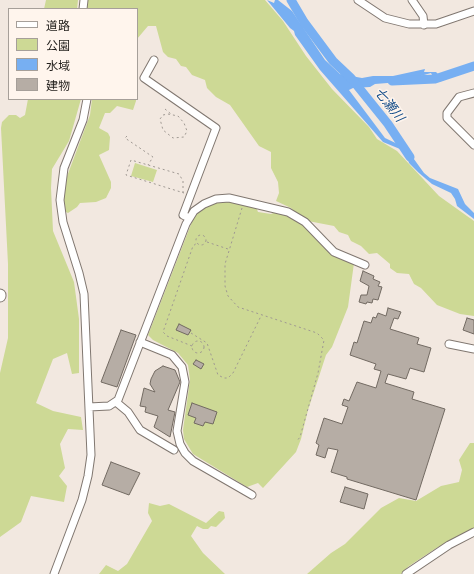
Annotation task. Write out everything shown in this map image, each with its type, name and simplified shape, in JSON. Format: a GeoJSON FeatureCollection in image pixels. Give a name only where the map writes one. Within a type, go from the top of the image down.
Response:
{"type":"FeatureCollection","features":[{"type":"Feature","properties":{"kind":"street"},"geometry":{"type":"LineString","coordinates":[[358,0],[374,12],[390,20],[424,25],[446,21],[474,10]]}},
{"type":"Feature","properties":{"kind":"street"},"geometry":{"type":"LineString","coordinates":[[412,0],[423,16],[424,25]]}},
{"type":"Feature","properties":{"kind":"street"},"geometry":{"type":"LineString","coordinates":[[154,60],[144,78],[216,128],[187,194],[183,215],[189,218]]}},
{"type":"Feature","properties":{"kind":"street"},"geometry":{"type":"LineString","coordinates":[[474,93],[459,97],[447,113],[447,118],[474,145]]}},
{"type":"Feature","properties":{"kind":"street"},"geometry":{"type":"LineString","coordinates":[[54,574],[86,486],[91,447],[84,294],[79,273],[64,227],[60,200],[64,168],[83,120],[87,100]]}},
{"type":"Feature","properties":{"kind":"street"},"geometry":{"type":"LineString","coordinates":[[89,407],[109,406],[116,402],[189,218],[196,208],[223,198],[282,210],[301,219],[334,252],[365,265]]}},
{"type":"Feature","properties":{"kind":"street"},"geometry":{"type":"LineString","coordinates":[[140,342],[172,355],[182,367],[185,382],[177,431],[180,444],[185,453],[193,461],[252,495]]}},
{"type":"Feature","properties":{"kind":"street"},"geometry":{"type":"LineString","coordinates":[[449,344],[474,349]]}},
{"type":"Feature","properties":{"kind":"street"},"geometry":{"type":"LineString","coordinates":[[116,402],[128,412],[138,428],[174,450]]}},
{"type":"Feature","properties":{"kind":"street"},"geometry":{"type":"LineString","coordinates":[[406,574],[438,551],[474,532]]}},
{"type":"Feature","properties":{"kind":"path"},"geometry":{"type":"LineString","coordinates":[[165,109],[171,114],[178,116],[185,124],[187,133],[182,138],[171,137],[161,127],[159,122],[161,117],[166,114],[171,114]]}},
{"type":"Feature","properties":{"kind":"path"},"geometry":{"type":"LineString","coordinates":[[127,136],[126,138],[153,157],[148,165]]}},
{"type":"Feature","properties":{"kind":"path"},"geometry":{"type":"LineString","coordinates":[[131,160],[179,174],[187,194],[126,175],[131,160]]}},
{"type":"Feature","properties":{"kind":"path"},"geometry":{"type":"LineString","coordinates":[[243,204],[225,264],[224,279],[228,296],[238,307],[317,333],[324,340],[318,373],[301,433],[297,441]]}},
{"type":"Feature","properties":{"kind":"path"},"geometry":{"type":"LineString","coordinates":[[200,342],[203,346],[201,352],[194,352],[192,346],[167,336],[163,332],[193,246],[197,242],[197,238],[201,235],[205,237],[206,242]]}},
{"type":"Feature","properties":{"kind":"path"},"geometry":{"type":"LineString","coordinates":[[197,242],[201,245],[206,242],[229,249]]}},
{"type":"Feature","properties":{"kind":"path"},"geometry":{"type":"LineString","coordinates":[[191,333],[202,338],[208,345],[218,375],[228,378],[233,373],[261,315]]}},
{"type":"Feature","properties":{"kind":"path"},"geometry":{"type":"LineString","coordinates":[[200,342],[202,338]]}},
{"type":"Feature","properties":{"kind":"path"},"geometry":{"type":"LineString","coordinates":[[192,346],[194,342],[200,342]]}},
{"type":"Feature","properties":{"kind":"green space"},"geometry":{"type":"Polygon","coordinates":[[[46,0],[78,0],[77,8],[44,8],[46,0]]]}},
{"type":"Feature","properties":{"kind":"green space"},"geometry":{"type":"Polygon","coordinates":[[[87,0],[265,0],[283,21],[306,56],[332,89],[369,127],[377,139],[397,151],[439,196],[474,221],[474,316],[460,314],[437,305],[421,288],[414,284],[409,274],[397,273],[390,268],[390,264],[377,253],[369,254],[361,246],[351,241],[348,235],[339,232],[334,226],[308,221],[298,216],[291,208],[276,201],[279,193],[278,182],[271,168],[271,152],[259,146],[230,105],[216,97],[207,88],[205,80],[192,75],[186,67],[181,66],[176,59],[168,57],[163,52],[156,26],[148,26],[138,38],[138,8],[87,8],[87,0]]]}},
{"type":"Feature","properties":{"kind":"green space"},"geometry":{"type":"Polygon","coordinates":[[[28,100],[81,100],[69,141],[52,169],[51,188],[53,231],[74,282],[79,319],[79,373],[72,374],[67,353],[53,359],[36,403],[53,411],[81,417],[83,430],[68,429],[60,444],[65,468],[59,476],[67,486],[64,502],[31,496],[21,522],[0,537],[0,373],[8,338],[8,264],[1,128],[2,122],[9,115],[16,115],[20,118],[25,115],[28,100]]]}},
{"type":"Feature","properties":{"kind":"green space"},"geometry":{"type":"Polygon","coordinates":[[[92,100],[136,100],[133,110],[117,106],[110,113],[105,113],[99,128],[108,133],[110,137],[109,150],[99,155],[111,182],[111,188],[106,198],[96,202],[80,203],[68,213],[64,211],[61,206],[66,179],[90,115],[92,100]]]}},
{"type":"Feature","properties":{"kind":"green space"},"geometry":{"type":"Polygon","coordinates":[[[135,163],[157,170],[153,182],[131,176],[135,163]]]}},
{"type":"Feature","properties":{"kind":"green space"},"geometry":{"type":"Polygon","coordinates":[[[231,201],[256,207],[258,212],[271,214],[276,212],[288,216],[303,225],[332,254],[354,263],[348,307],[332,347],[326,355],[296,452],[263,488],[258,483],[247,487],[193,454],[184,439],[183,430],[190,380],[188,365],[178,353],[153,340],[148,335],[193,219],[198,210],[216,202],[231,201]]]}},
{"type":"Feature","properties":{"kind":"green space"},"geometry":{"type":"Polygon","coordinates":[[[470,443],[474,443],[474,535],[438,547],[409,566],[401,574],[307,574],[331,553],[345,544],[381,508],[399,498],[416,501],[441,486],[459,482],[462,470],[459,460],[470,443]]]}},
{"type":"Feature","properties":{"kind":"green space"},"geometry":{"type":"Polygon","coordinates":[[[149,503],[160,506],[169,504],[206,523],[219,511],[224,512],[225,518],[216,527],[211,526],[208,529],[203,529],[197,526],[191,536],[203,553],[225,574],[99,574],[106,565],[118,571],[127,564],[152,521],[148,513],[149,503]]]}},
{"type":"Feature","properties":{"kind":"water"},"geometry":{"type":"Polygon","coordinates":[[[267,0],[274,3],[275,0],[278,0],[292,11],[325,60],[340,74],[362,78],[373,76],[393,76],[425,69],[424,72],[436,72],[439,75],[448,72],[440,79],[450,77],[437,82],[436,75],[432,75],[431,73],[400,82],[375,84],[370,87],[353,88],[349,90],[385,138],[406,148],[424,173],[430,178],[458,189],[465,204],[474,213],[474,219],[457,206],[451,193],[432,184],[419,173],[409,163],[408,160],[410,158],[400,149],[383,142],[320,70],[295,35],[294,31],[267,0]]]}},
{"type":"Feature","properties":{"kind":"building"},"geometry":{"type":"Polygon","coordinates":[[[363,271],[374,276],[373,279],[380,282],[378,286],[382,287],[378,300],[373,299],[372,303],[367,302],[366,304],[359,302],[361,295],[367,295],[369,286],[360,281],[363,271]]]}},
{"type":"Feature","properties":{"kind":"building"},"geometry":{"type":"Polygon","coordinates":[[[388,308],[401,312],[398,319],[394,318],[390,329],[419,338],[417,344],[431,348],[424,372],[410,368],[406,379],[388,374],[385,383],[414,392],[412,399],[445,409],[416,500],[347,479],[347,477],[331,472],[338,450],[328,448],[325,458],[316,455],[319,445],[316,443],[324,418],[342,424],[348,407],[342,405],[344,399],[349,401],[357,382],[376,388],[381,371],[374,369],[376,364],[350,355],[354,342],[357,343],[364,321],[371,323],[373,317],[376,318],[378,313],[386,316],[388,308]]]}},
{"type":"Feature","properties":{"kind":"building"},"geometry":{"type":"Polygon","coordinates":[[[467,318],[474,320],[474,334],[463,330],[467,318]]]}},
{"type":"Feature","properties":{"kind":"building"},"geometry":{"type":"Polygon","coordinates":[[[179,324],[191,330],[188,335],[176,330],[179,324]]]}},
{"type":"Feature","properties":{"kind":"building"},"geometry":{"type":"Polygon","coordinates":[[[121,330],[136,335],[117,387],[101,382],[121,330]]]}},
{"type":"Feature","properties":{"kind":"building"},"geometry":{"type":"Polygon","coordinates":[[[196,360],[204,364],[201,369],[193,364],[196,360]]]}},
{"type":"Feature","properties":{"kind":"building"},"geometry":{"type":"Polygon","coordinates":[[[163,366],[175,370],[180,382],[168,410],[175,412],[170,437],[154,427],[158,416],[145,412],[146,407],[140,406],[144,388],[155,392],[150,384],[151,379],[155,371],[163,366]]]}},
{"type":"Feature","properties":{"kind":"building"},"geometry":{"type":"Polygon","coordinates":[[[192,403],[217,412],[213,424],[205,422],[203,426],[194,423],[196,418],[188,415],[192,403]]]}},
{"type":"Feature","properties":{"kind":"building"},"geometry":{"type":"Polygon","coordinates":[[[111,462],[140,473],[129,495],[102,485],[111,462]]]}},
{"type":"Feature","properties":{"kind":"building"},"geometry":{"type":"Polygon","coordinates":[[[345,487],[368,494],[364,509],[340,502],[345,487]]]}},
{"type":"Feature","properties":{"kind":"waterway","name":"七瀬川"},"geometry":{"type":"LineString","coordinates":[[291,0],[304,22],[333,61],[351,78],[388,124],[410,157]]}},
{"type":"Feature","properties":{"kind":"waterway"},"geometry":{"type":"LineString","coordinates":[[392,81],[435,79],[474,66]]}}]}
